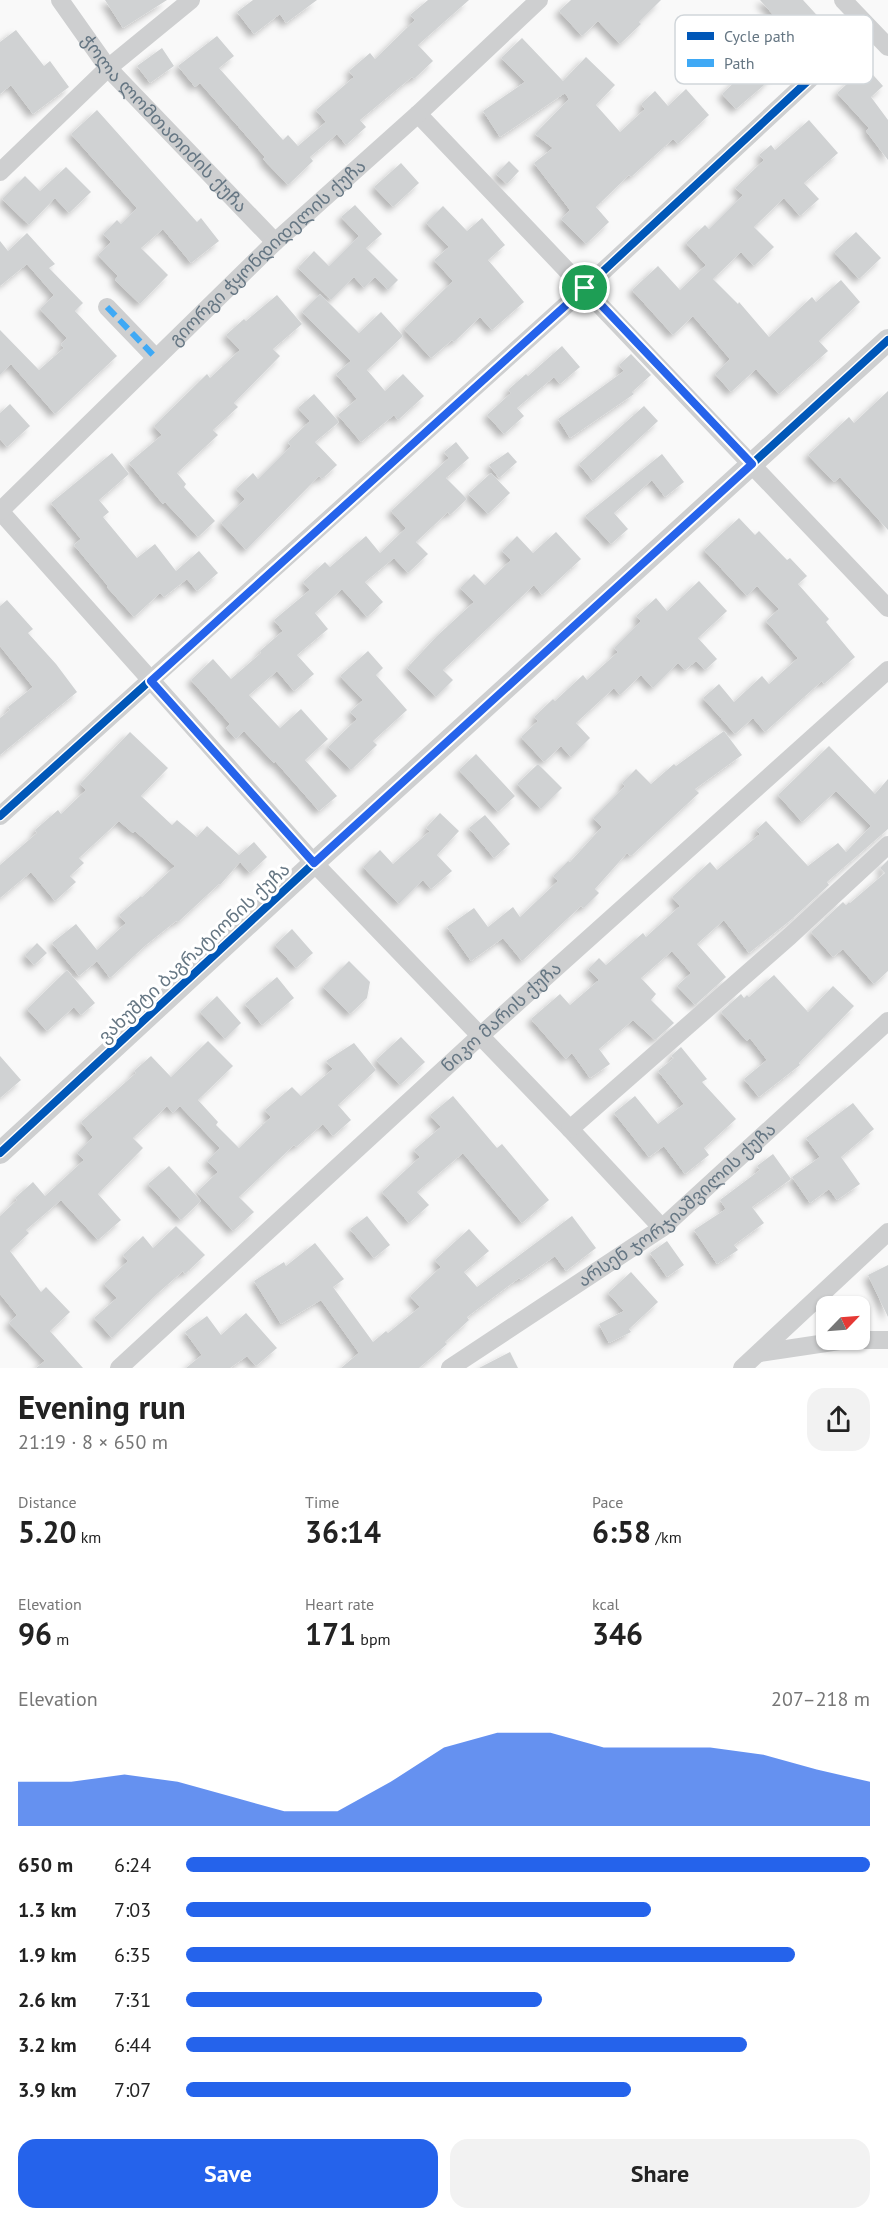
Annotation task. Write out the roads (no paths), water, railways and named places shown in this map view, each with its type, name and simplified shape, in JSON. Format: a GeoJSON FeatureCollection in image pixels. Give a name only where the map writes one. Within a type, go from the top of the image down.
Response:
{"type":"FeatureCollection","features":[{"type":"Feature","properties":{"kind":"street","name":"ჭოლა ლომთათიძის ქუჩა"},"geometry":{"type":"LineString","coordinates":[[60,0],[108,68],[275,242]]}},
{"type":"Feature","properties":{"kind":"street"},"geometry":{"type":"LineString","coordinates":[[0,172],[108,68],[191,0]]}},
{"type":"Feature","properties":{"kind":"street","name":"გიორგი ჭყონდიდელის ქუჩა"},"geometry":{"type":"LineString","coordinates":[[0,511],[275,242],[418,114],[539,0]]}},
{"type":"Feature","properties":{"kind":"street"},"geometry":{"type":"LineString","coordinates":[[843,0],[857,15]]}},
{"type":"Feature","properties":{"kind":"street"},"geometry":{"type":"LineString","coordinates":[[873,32],[888,47]]}},
{"type":"Feature","properties":{"kind":"street"},"geometry":{"type":"LineString","coordinates":[[0,816],[585,288],[805,84]]}},
{"type":"Feature","properties":{"kind":"street"},"geometry":{"type":"LineString","coordinates":[[418,114],[888,608]]}},
{"type":"Feature","properties":{"kind":"street"},"geometry":{"type":"LineString","coordinates":[[107,308],[156,358]]}},
{"type":"Feature","properties":{"kind":"street","name":"ვახუშტი ბაგრატიონის ქუჩა"},"geometry":{"type":"LineString","coordinates":[[0,1153],[314,863],[888,340]]}},
{"type":"Feature","properties":{"kind":"street"},"geometry":{"type":"LineString","coordinates":[[0,511],[314,863],[662,1228]]}},
{"type":"Feature","properties":{"kind":"street","name":"ნიკო მარის ქუჩა"},"geometry":{"type":"LineString","coordinates":[[118,1368],[480,1036],[888,670]]}},
{"type":"Feature","properties":{"kind":"street"},"geometry":{"type":"LineString","coordinates":[[570,1129],[790,936],[888,845]]}},
{"type":"Feature","properties":{"kind":"street","name":"არსენ ჯორჯიაშვილის ქუჩა"},"geometry":{"type":"LineString","coordinates":[[450,1368],[662,1228],[888,1021]]}},
{"type":"Feature","properties":{"kind":"street"},"geometry":{"type":"LineString","coordinates":[[742,1368],[888,1232]]}},
{"type":"Feature","properties":{"kind":"street"},"geometry":{"type":"LineString","coordinates":[[760,1353],[846,1340],[888,1340]]}}]}
